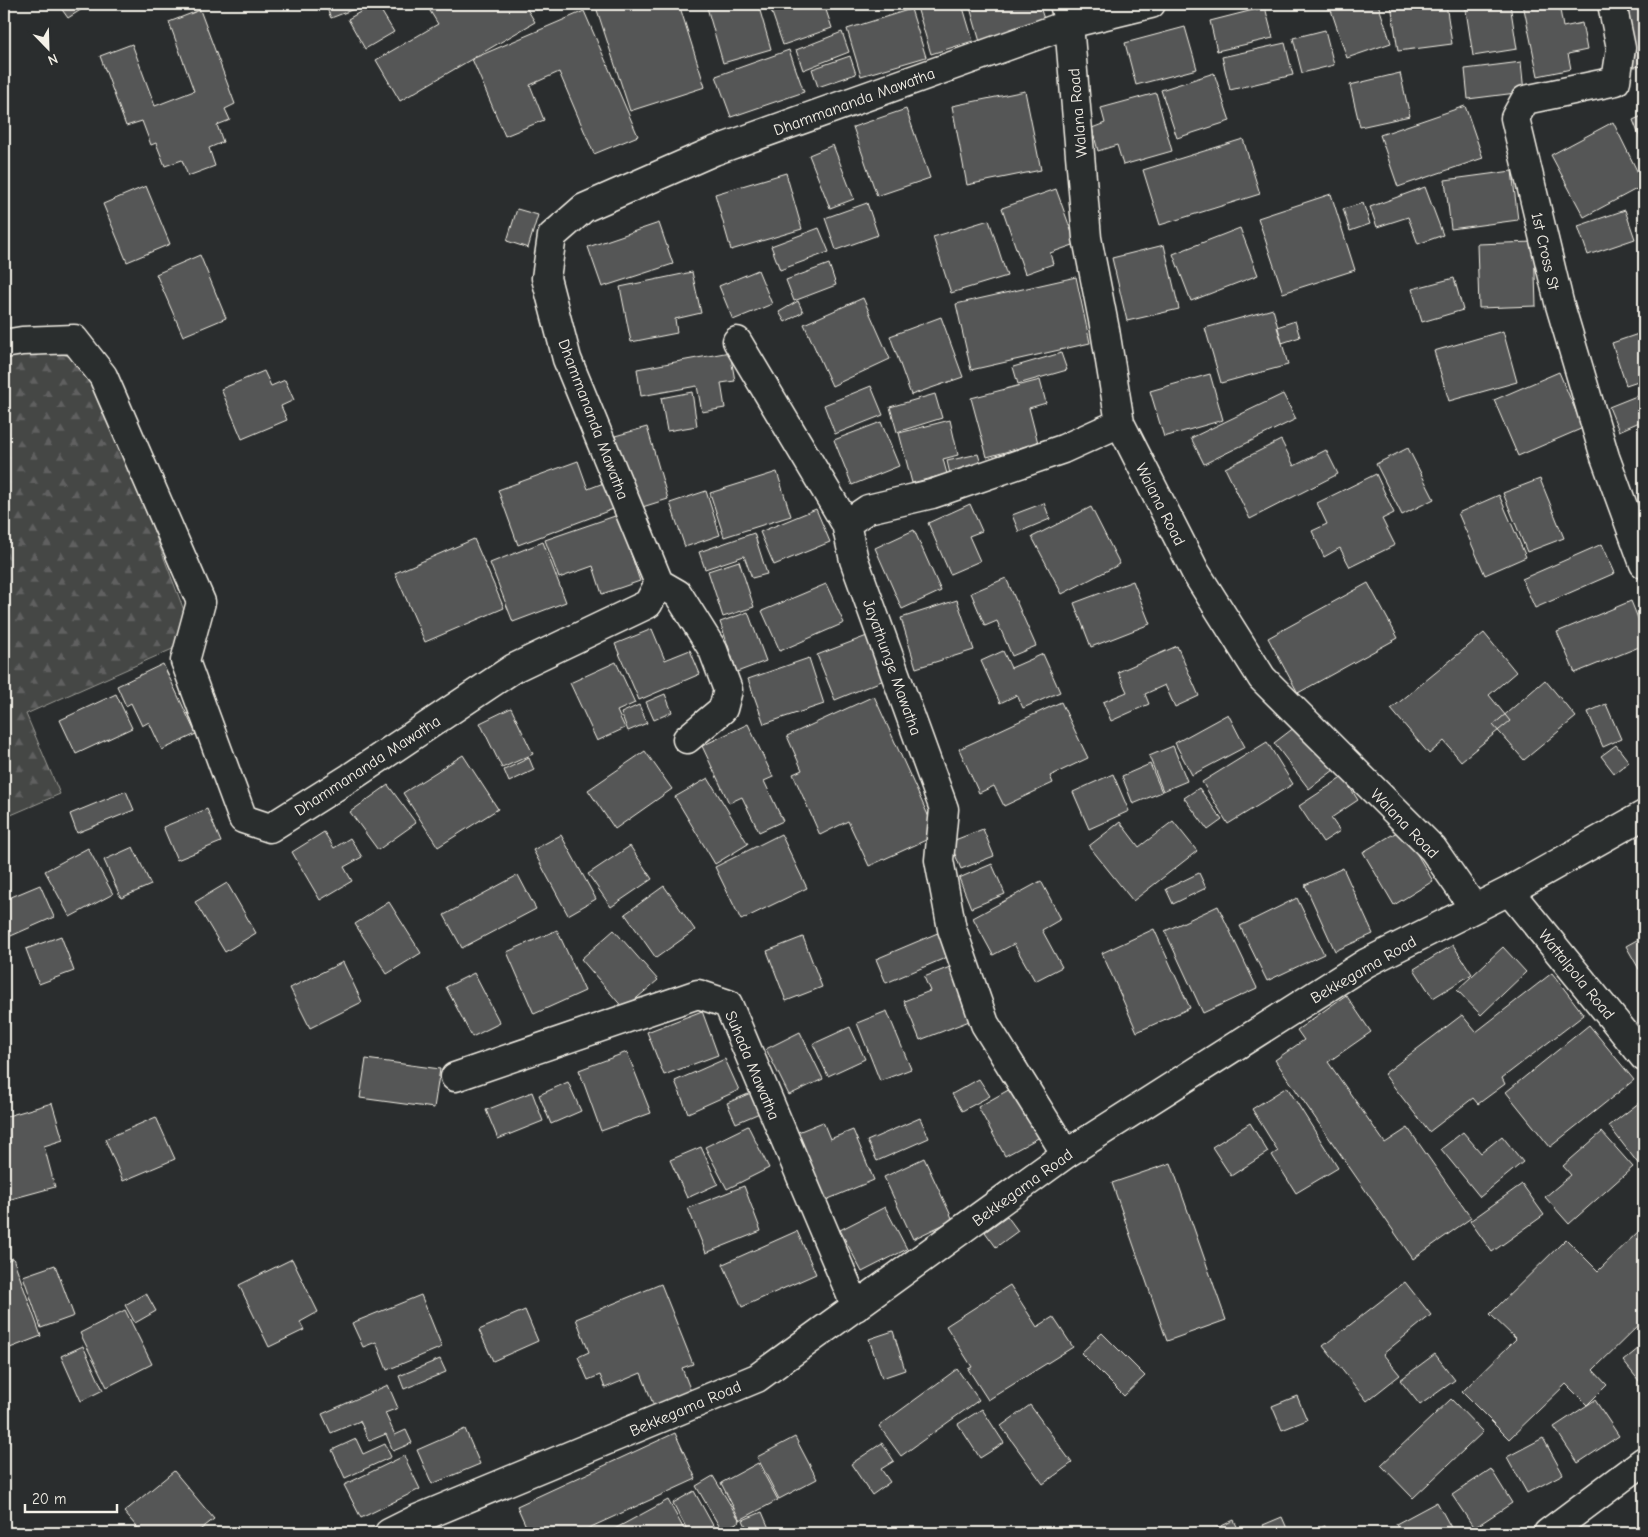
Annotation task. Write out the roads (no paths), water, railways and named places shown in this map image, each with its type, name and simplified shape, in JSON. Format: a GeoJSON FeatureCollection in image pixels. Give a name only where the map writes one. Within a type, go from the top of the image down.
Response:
{"type":"FeatureCollection","features":[{"type":"Feature","properties":{"kind":"street","name":"Dhammananda Mawatha"},"geometry":{"type":"LineString","coordinates":[[4,344],[22,341],[74,339],[103,376],[201,602],[185,661],[242,820],[270,828],[351,777],[514,668],[648,604],[659,583],[567,359],[546,278],[552,236],[584,208],[714,151],[1067,14],[1151,4]]}},
{"type":"Feature","properties":{"kind":"street","name":"1st Cross St"},"geometry":{"type":"LineString","coordinates":[[1612,4],[1621,48],[1616,80],[1525,100],[1515,118],[1559,302],[1606,457],[1644,564]]}},
{"type":"Feature","properties":{"kind":"street","name":"Walana Road"},"geometry":{"type":"LineString","coordinates":[[1067,14],[1087,238],[1105,330],[1120,423],[1196,573],[1262,678],[1433,849],[1474,908]]}},
{"type":"Feature","properties":{"kind":"street","name":"Jayathunge Mawatha"},"geometry":{"type":"LineString","coordinates":[[737,340],[846,524],[854,560],[944,808],[939,860],[952,929],[985,1024],[1066,1154]]}},
{"type":"Feature","properties":{"kind":"street"},"geometry":{"type":"LineString","coordinates":[[846,524],[868,509],[932,494],[1054,452],[1120,423]]}},
{"type":"Feature","properties":{"kind":"street"},"geometry":{"type":"LineString","coordinates":[[659,583],[678,594],[713,650],[728,690],[723,709],[687,738]]}},
{"type":"Feature","properties":{"kind":"street","name":"Bekkegama Road"},"geometry":{"type":"LineString","coordinates":[[390,1533],[426,1515],[757,1378],[1066,1154],[1366,963],[1509,891],[1644,815]]}},
{"type":"Feature","properties":{"kind":"street","name":"Wattalpola Road"},"geometry":{"type":"LineString","coordinates":[[1509,891],[1644,1057]]}},
{"type":"Feature","properties":{"kind":"street","name":"Suhada Mawatha"},"geometry":{"type":"LineString","coordinates":[[455,1078],[698,994],[728,1004],[856,1307]]}},
{"type":"Feature","properties":{"kind":"street"},"geometry":{"type":"LineString","coordinates":[[1548,1533],[1644,1461]]}}]}
